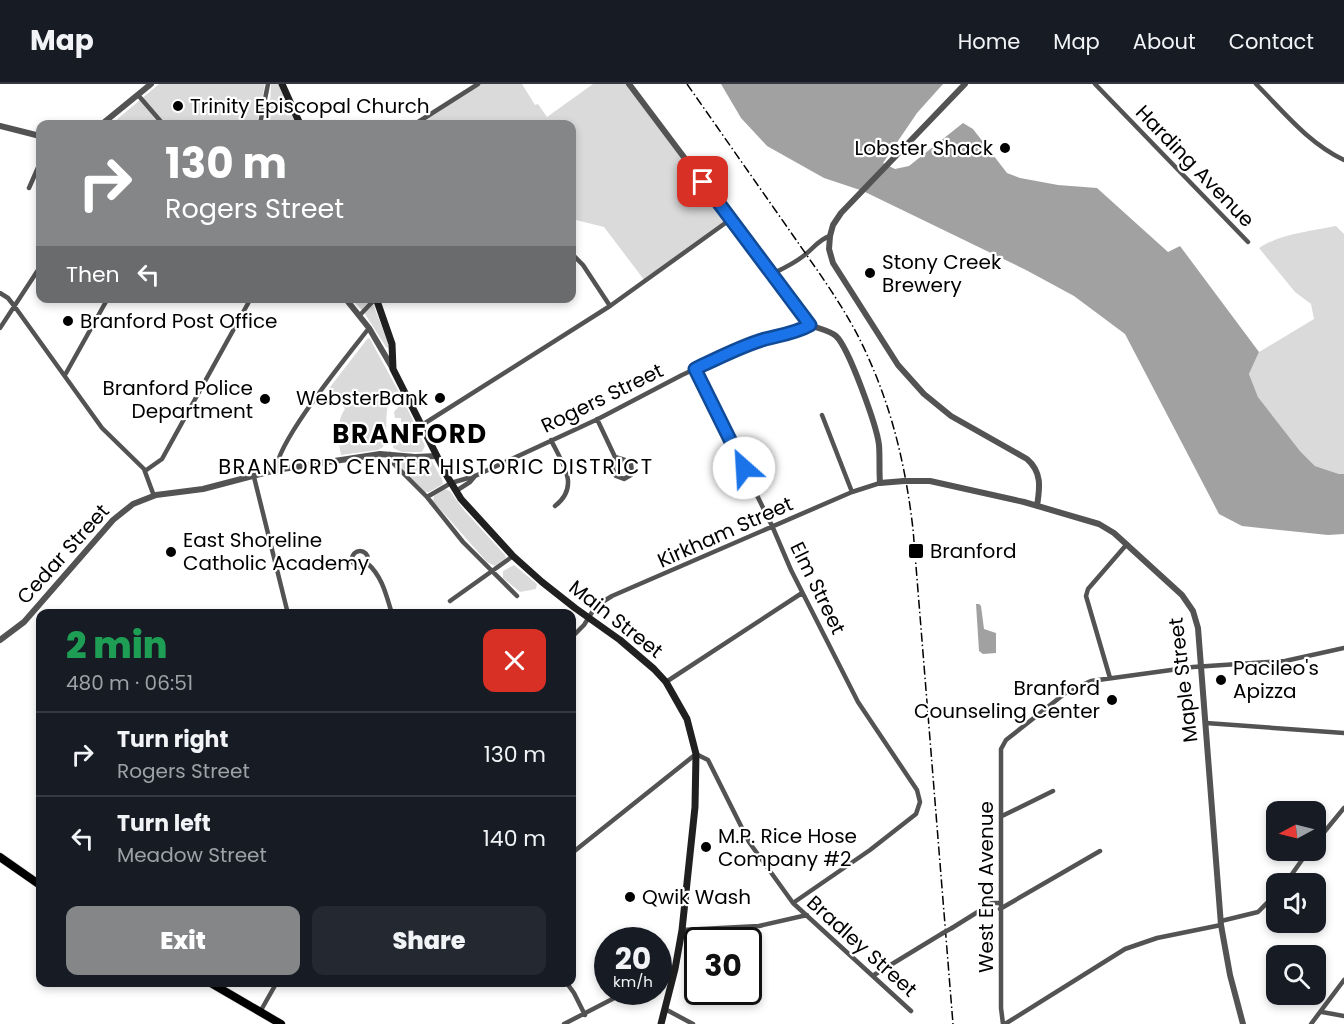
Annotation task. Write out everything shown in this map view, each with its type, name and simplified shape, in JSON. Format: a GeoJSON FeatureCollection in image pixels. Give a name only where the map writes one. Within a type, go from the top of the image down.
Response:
{"type":"FeatureCollection","features":[{"type":"Feature","properties":{"kind":"main road"},"geometry":{"type":"LineString","coordinates":[[282,84],[298,120]]}},
{"type":"Feature","properties":{"kind":"main road"},"geometry":{"type":"LineString","coordinates":[[377,303],[392,344],[393,369]]}},
{"type":"Feature","properties":{"kind":"main road","name":"Main Street"},"geometry":{"type":"LineString","coordinates":[[393,369],[451,483],[480,521],[513,556],[567,602],[634,651],[666,682],[687,719],[696,754],[695,807],[682,930],[661,1024]]}},
{"type":"Feature","properties":{"kind":"main road"},"geometry":{"type":"LineString","coordinates":[[0,857],[36,882]]}},
{"type":"Feature","properties":{"kind":"main road"},"geometry":{"type":"LineString","coordinates":[[218,987],[281,1024]]}},
{"type":"Feature","properties":{"kind":"street"},"geometry":{"type":"LineString","coordinates":[[107,120],[151,84]]}},
{"type":"Feature","properties":{"kind":"street"},"geometry":{"type":"LineString","coordinates":[[261,120],[268,84]]}},
{"type":"Feature","properties":{"kind":"street"},"geometry":{"type":"LineString","coordinates":[[424,120],[477,84]]}},
{"type":"Feature","properties":{"kind":"street"},"geometry":{"type":"LineString","coordinates":[[629,84],[810,325],[836,336],[852,366],[876,430],[879,445],[880,483]]}},
{"type":"Feature","properties":{"kind":"street"},"geometry":{"type":"LineString","coordinates":[[965,84],[836,219],[830,236],[831,256],[837,271],[898,365],[924,394],[951,416],[1033,465],[1040,479],[1037,506]]}},
{"type":"Feature","properties":{"kind":"street","name":"Harding Avenue"},"geometry":{"type":"LineString","coordinates":[[1095,84],[1248,242]]}},
{"type":"Feature","properties":{"kind":"street"},"geometry":{"type":"LineString","coordinates":[[1256,84],[1308,137],[1324,150],[1344,160]]}},
{"type":"Feature","properties":{"kind":"street"},"geometry":{"type":"LineString","coordinates":[[138,95],[160,120]]}},
{"type":"Feature","properties":{"kind":"street"},"geometry":{"type":"LineString","coordinates":[[0,126],[36,135]]}},
{"type":"Feature","properties":{"kind":"street"},"geometry":{"type":"LineString","coordinates":[[29,188],[36,172]]}},
{"type":"Feature","properties":{"kind":"street"},"geometry":{"type":"LineString","coordinates":[[422,425],[610,306],[731,219]]}},
{"type":"Feature","properties":{"kind":"street"},"geometry":{"type":"LineString","coordinates":[[772,274],[800,259],[822,239],[830,236]]}},
{"type":"Feature","properties":{"kind":"street"},"geometry":{"type":"LineString","coordinates":[[576,258],[610,306]]}},
{"type":"Feature","properties":{"kind":"street"},"geometry":{"type":"LineString","coordinates":[[0,328],[36,273]]}},
{"type":"Feature","properties":{"kind":"street"},"geometry":{"type":"LineString","coordinates":[[0,293],[8,298],[15,307],[102,428],[146,471],[154,496]]}},
{"type":"Feature","properties":{"kind":"street"},"geometry":{"type":"LineString","coordinates":[[65,375],[105,303]]}},
{"type":"Feature","properties":{"kind":"street"},"geometry":{"type":"LineString","coordinates":[[146,471],[162,459],[248,303]]}},
{"type":"Feature","properties":{"kind":"street","name":"Main Street"},"geometry":{"type":"LineString","coordinates":[[349,303],[369,328],[393,369]]}},
{"type":"Feature","properties":{"kind":"street"},"geometry":{"type":"LineString","coordinates":[[360,315],[372,303]]}},
{"type":"Feature","properties":{"kind":"street","name":"Rogers Street"},"geometry":{"type":"LineString","coordinates":[[427,497],[451,483],[475,476],[597,419],[736,350],[765,339],[801,330],[810,325]]}},
{"type":"Feature","properties":{"kind":"street"},"geometry":{"type":"LineString","coordinates":[[276,470],[279,454],[306,413],[369,328]]}},
{"type":"Feature","properties":{"kind":"street","name":"Elm Street"},"geometry":{"type":"LineString","coordinates":[[695,369],[773,528],[802,593],[858,702],[917,790],[920,801],[915,814],[870,850],[793,903]]}},
{"type":"Feature","properties":{"kind":"street"},"geometry":{"type":"LineString","coordinates":[[822,415],[852,492]]}},
{"type":"Feature","properties":{"kind":"street"},"geometry":{"type":"LineString","coordinates":[[597,419],[615,457],[613,469],[616,477],[628,478],[632,472],[631,464],[615,457]]}},
{"type":"Feature","properties":{"kind":"street"},"geometry":{"type":"LineString","coordinates":[[551,440],[569,481],[567,494],[555,506]]}},
{"type":"Feature","properties":{"kind":"street"},"geometry":{"type":"LineString","coordinates":[[390,454],[393,463],[427,497],[463,542],[517,596]]}},
{"type":"Feature","properties":{"kind":"street","name":"Cedar Street"},"geometry":{"type":"LineString","coordinates":[[0,640],[24,622],[120,514],[133,504],[154,496],[203,489],[276,470],[390,454],[415,457],[437,456]]}},
{"type":"Feature","properties":{"kind":"street","name":"Rogers Street"},"geometry":{"type":"LineString","coordinates":[[456,491],[475,476]]}},
{"type":"Feature","properties":{"kind":"street"},"geometry":{"type":"LineString","coordinates":[[254,477],[287,609]]}},
{"type":"Feature","properties":{"kind":"street","name":"Maple Street"},"geometry":{"type":"LineString","coordinates":[[880,483],[930,481],[1037,506],[1099,524],[1127,544],[1176,588],[1190,604],[1197,622],[1202,666],[1221,923],[1230,975],[1243,1024]]}},
{"type":"Feature","properties":{"kind":"street","name":"Kirkham Street"},"geometry":{"type":"LineString","coordinates":[[576,633],[596,606],[612,596],[852,492],[880,483]]}},
{"type":"Feature","properties":{"kind":"street"},"geometry":{"type":"LineString","coordinates":[[1127,544],[1088,589],[1086,596],[1110,678],[1202,666],[1285,661],[1344,648]]}},
{"type":"Feature","properties":{"kind":"street"},"geometry":{"type":"LineString","coordinates":[[450,601],[513,556]]}},
{"type":"Feature","properties":{"kind":"street"},"geometry":{"type":"LineString","coordinates":[[367,563],[381,580],[390,609]]}},
{"type":"Feature","properties":{"kind":"street"},"geometry":{"type":"LineString","coordinates":[[666,682],[802,593]]}},
{"type":"Feature","properties":{"kind":"street","name":"West End Avenue"},"geometry":{"type":"LineString","coordinates":[[1004,1024],[1001,1008],[1001,749],[1011,735],[1068,692],[1081,684],[1110,678]]}},
{"type":"Feature","properties":{"kind":"street"},"geometry":{"type":"LineString","coordinates":[[1206,723],[1344,733]]}},
{"type":"Feature","properties":{"kind":"street"},"geometry":{"type":"LineString","coordinates":[[576,850],[696,754]]}},
{"type":"Feature","properties":{"kind":"street","name":"Bradley Street"},"geometry":{"type":"LineString","coordinates":[[696,754],[708,760],[749,842],[793,903],[911,1011]]}},
{"type":"Feature","properties":{"kind":"street"},"geometry":{"type":"LineString","coordinates":[[1002,816],[1053,791]]}},
{"type":"Feature","properties":{"kind":"street"},"geometry":{"type":"LineString","coordinates":[[1326,830],[1344,808]]}},
{"type":"Feature","properties":{"kind":"street"},"geometry":{"type":"LineString","coordinates":[[874,975],[992,903],[1000,906],[1100,851]]}},
{"type":"Feature","properties":{"kind":"street"},"geometry":{"type":"LineString","coordinates":[[1004,1024],[1137,944],[1248,916],[1258,912],[1266,904]]}},
{"type":"Feature","properties":{"kind":"street"},"geometry":{"type":"LineString","coordinates":[[682,930],[759,926],[808,915]]}},
{"type":"Feature","properties":{"kind":"street"},"geometry":{"type":"LineString","coordinates":[[1311,1024],[1344,980]]}},
{"type":"Feature","properties":{"kind":"street"},"geometry":{"type":"LineString","coordinates":[[260,1012],[274,987]]}},
{"type":"Feature","properties":{"kind":"street"},"geometry":{"type":"LineString","coordinates":[[570,987],[585,1015]]}},
{"type":"Feature","properties":{"kind":"street"},"geometry":{"type":"LineString","coordinates":[[564,1024],[603,1005]]}},
{"type":"Feature","properties":{"kind":"street"},"geometry":{"type":"LineString","coordinates":[[665,1009],[693,1024]]}},
{"type":"Feature","properties":{"kind":"street"},"geometry":{"type":"LineString","coordinates":[[1322,1012],[1344,1016]]}},
{"type":"Feature","properties":{"kind":"shaded area"},"geometry":{"type":"Polygon","coordinates":[[[159,84],[265,84],[258,120],[116,120],[159,84]]]}},
{"type":"Feature","properties":{"kind":"shaded area"},"geometry":{"type":"Polygon","coordinates":[[[271,84],[278,84],[294,120],[265,120],[270,109],[271,84]]]}},
{"type":"Feature","properties":{"kind":"shaded area"},"geometry":{"type":"Polygon","coordinates":[[[478,84],[522,84],[535,105],[538,104],[547,117],[593,84],[629,84],[731,219],[645,281],[604,227],[576,220],[576,120],[423,120],[478,84]]]}},
{"type":"Feature","properties":{"kind":"shaded area"},"geometry":{"type":"Polygon","coordinates":[[[721,84],[943,84],[917,113],[883,163],[895,169],[909,166],[963,123],[973,129],[1007,173],[1020,178],[1058,185],[1097,188],[1168,252],[1180,246],[1259,352],[1249,374],[1258,397],[1300,451],[1315,466],[1344,474],[1344,534],[1328,535],[1242,526],[1219,514],[1125,334],[1074,296],[1026,270],[863,191],[824,178],[767,146],[741,118],[721,84]]]}},
{"type":"Feature","properties":{"kind":"shaded area"},"geometry":{"type":"Polygon","coordinates":[[[1336,226],[1344,234],[1344,474],[1315,466],[1300,451],[1258,397],[1249,374],[1259,352],[1314,319],[1311,304],[1295,292],[1259,248],[1286,236],[1336,226]]]}},
{"type":"Feature","properties":{"kind":"shaded area"},"geometry":{"type":"Polygon","coordinates":[[[355,303],[373,303],[389,348],[386,347],[355,303]]]}},
{"type":"Feature","properties":{"kind":"shaded area"},"geometry":{"type":"Polygon","coordinates":[[[368,338],[401,396],[390,403],[388,408],[383,447],[378,450],[341,455],[339,425],[345,409],[332,391],[327,391],[368,338]]]}},
{"type":"Feature","properties":{"kind":"shaded area"},"geometry":{"type":"Polygon","coordinates":[[[400,405],[407,408],[425,446],[422,452],[402,452],[393,448],[394,443],[398,444],[401,433],[396,429],[401,428],[401,418],[395,418],[394,412],[400,405]]]}},
{"type":"Feature","properties":{"kind":"shaded area"},"geometry":{"type":"Polygon","coordinates":[[[396,458],[431,460],[443,484],[429,492],[424,492],[395,462],[396,458]]]}},
{"type":"Feature","properties":{"kind":"shaded area"},"geometry":{"type":"Polygon","coordinates":[[[445,489],[450,491],[506,558],[495,566],[487,562],[433,501],[434,496],[445,489]]]}},
{"type":"Feature","properties":{"kind":"shaded area"},"geometry":{"type":"Polygon","coordinates":[[[514,565],[537,584],[536,589],[520,592],[503,578],[503,571],[514,565]]]}},
{"type":"Feature","properties":{"kind":"shaded area"},"geometry":{"type":"Polygon","coordinates":[[[976,604],[981,606],[984,629],[996,633],[996,653],[983,654],[979,651],[976,604]]]}},
{"type":"Feature","properties":{"kind":"railway"},"geometry":{"type":"LineString","coordinates":[[687,84],[843,309],[868,357],[891,420],[907,485],[913,529],[953,1024]]}},
{"type":"Feature","properties":{"kind":"place","name":"Trinity Episcopal Church"},"geometry":{"type":"Point","coordinates":[178,106]}},
{"type":"Feature","properties":{"kind":"place","name":"Lobster Shack"},"geometry":{"type":"Point","coordinates":[1005,148]}},
{"type":"Feature","properties":{"kind":"place","name":"Stony Creek Brewery"},"geometry":{"type":"Point","coordinates":[870,273]}},
{"type":"Feature","properties":{"kind":"place","name":"Branford Post Office"},"geometry":{"type":"Point","coordinates":[68,321]}},
{"type":"Feature","properties":{"kind":"place","name":"WebsterBank"},"geometry":{"type":"Point","coordinates":[440,398]}},
{"type":"Feature","properties":{"kind":"place","name":"Branford Police Department"},"geometry":{"type":"Point","coordinates":[265,399]}},
{"type":"Feature","properties":{"kind":"place","name":"Branford"},"geometry":{"type":"Point","coordinates":[916,551]}},
{"type":"Feature","properties":{"kind":"place","name":"East Shoreline Catholic Academy"},"geometry":{"type":"Point","coordinates":[171,552]}},
{"type":"Feature","properties":{"kind":"place","name":"Pacileo's Apizza"},"geometry":{"type":"Point","coordinates":[1221,680]}},
{"type":"Feature","properties":{"kind":"place","name":"Branford Counseling Center"},"geometry":{"type":"Point","coordinates":[1112,700]}},
{"type":"Feature","properties":{"kind":"place","name":"M.P. Rice Hose Company #2"},"geometry":{"type":"Point","coordinates":[706,847]}},
{"type":"Feature","properties":{"kind":"place","name":"Qwik Wash"},"geometry":{"type":"Point","coordinates":[630,897]}},
{"type":"Feature","properties":{"kind":"district","name":"BRANFORD"},"geometry":{"type":"Point","coordinates":[410,434]}},
{"type":"Feature","properties":{"kind":"district","name":"BRANFORD CENTER HISTORIC DISTRICT"},"geometry":{"type":"Point","coordinates":[436,466]}},
{"type":"Feature","properties":{"kind":"route"},"geometry":{"type":"LineString","coordinates":[[703,182],[810,325],[801,330],[765,339],[736,350],[695,369],[744,468]]}}]}
